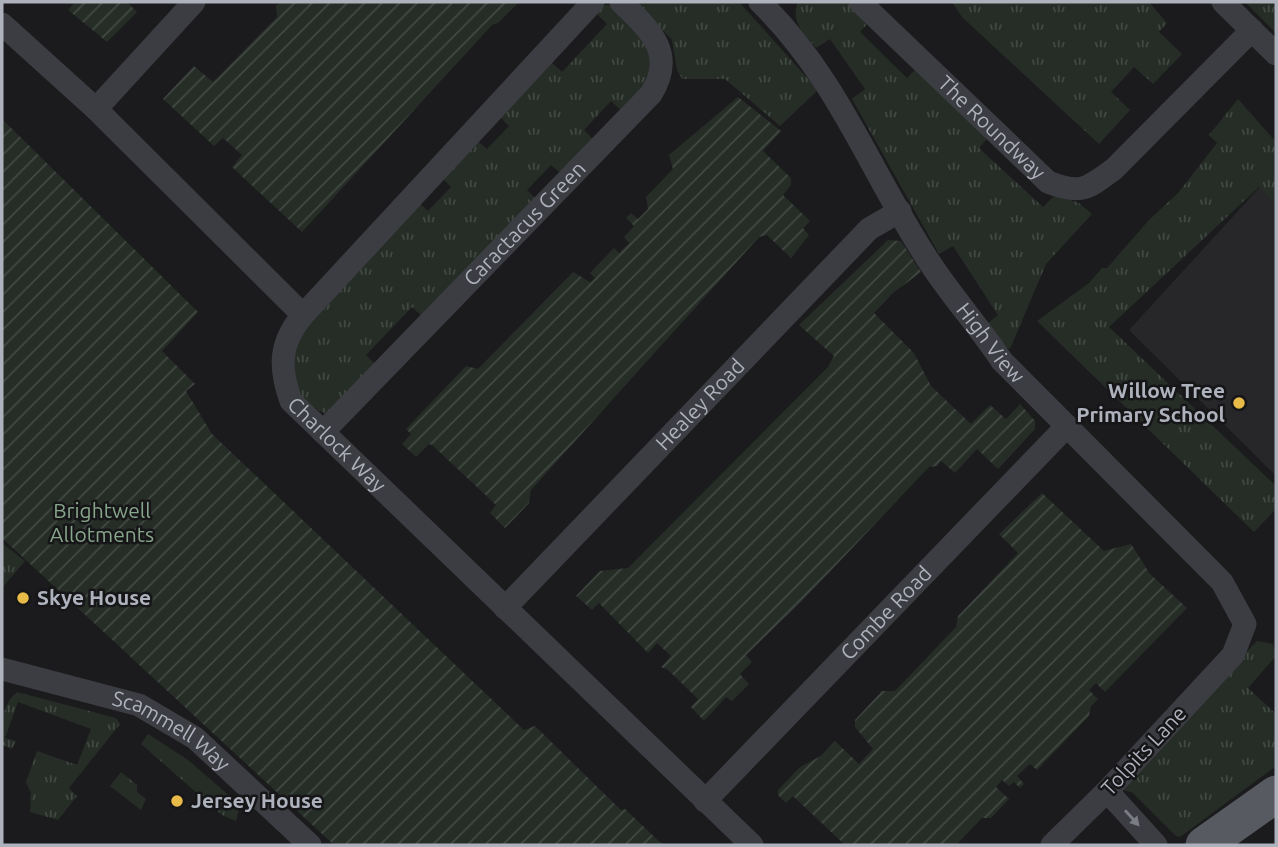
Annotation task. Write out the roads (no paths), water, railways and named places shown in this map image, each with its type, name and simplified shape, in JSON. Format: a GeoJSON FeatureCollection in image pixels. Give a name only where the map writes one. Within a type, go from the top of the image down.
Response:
{"type":"FeatureCollection","features":[{"type":"Feature","properties":{"kind":"main road"},"geometry":{"type":"LineString","coordinates":[[1207,844],[1276,794]]}},
{"type":"Feature","properties":{"kind":"street"},"geometry":{"type":"LineString","coordinates":[[96,109],[194,2]]}},
{"type":"Feature","properties":{"kind":"street"},"geometry":{"type":"LineString","coordinates":[[2,24],[96,109],[303,315],[593,2]]}},
{"type":"Feature","properties":{"kind":"street","name":"Caractacus Green"},"geometry":{"type":"LineString","coordinates":[[323,432],[651,94],[657,84],[660,54],[654,34],[621,2]]}},
{"type":"Feature","properties":{"kind":"street","name":"The Roundway"},"geometry":{"type":"LineString","coordinates":[[860,2],[1048,182],[1073,192],[1093,185],[1114,169],[1252,30]]}},
{"type":"Feature","properties":{"kind":"street"},"geometry":{"type":"LineString","coordinates":[[1223,2],[1276,54]]}},
{"type":"Feature","properties":{"kind":"street","name":"High View"},"geometry":{"type":"LineString","coordinates":[[767,4],[833,90],[932,266],[1002,361],[1222,582],[1245,624],[1233,655]]}},
{"type":"Feature","properties":{"kind":"street","name":"Healey Road"},"geometry":{"type":"LineString","coordinates":[[505,608],[869,229],[901,211]]}},
{"type":"Feature","properties":{"kind":"street","name":"Charlock Way"},"geometry":{"type":"LineString","coordinates":[[303,315],[291,329],[282,349],[282,377],[291,401],[752,845]]}},
{"type":"Feature","properties":{"kind":"street","name":"Combe Road"},"geometry":{"type":"LineString","coordinates":[[705,800],[1068,426]]}},
{"type":"Feature","properties":{"kind":"street","name":"Tolpits Lane"},"geometry":{"type":"LineString","coordinates":[[1066,841],[1107,791],[1233,655]]}},
{"type":"Feature","properties":{"kind":"street","name":"Scammell Way"},"geometry":{"type":"LineString","coordinates":[[2,669],[139,705],[195,738],[310,845]]}},
{"type":"Feature","properties":{"kind":"street"},"geometry":{"type":"LineString","coordinates":[[1107,791],[1156,845]]}},
{"type":"Feature","properties":{"kind":"place","name":"Willow Tree Primary School"},"geometry":{"type":"Point","coordinates":[1239,403]}},
{"type":"Feature","properties":{"kind":"place","name":"Skye House"},"geometry":{"type":"Point","coordinates":[23,598]}},
{"type":"Feature","properties":{"kind":"place","name":"Jersey House"},"geometry":{"type":"Point","coordinates":[177,801]}},
{"type":"Feature","properties":{"kind":"park label","name":"Brightwell Allotments"},"geometry":{"type":"Point","coordinates":[102,523]}}]}
